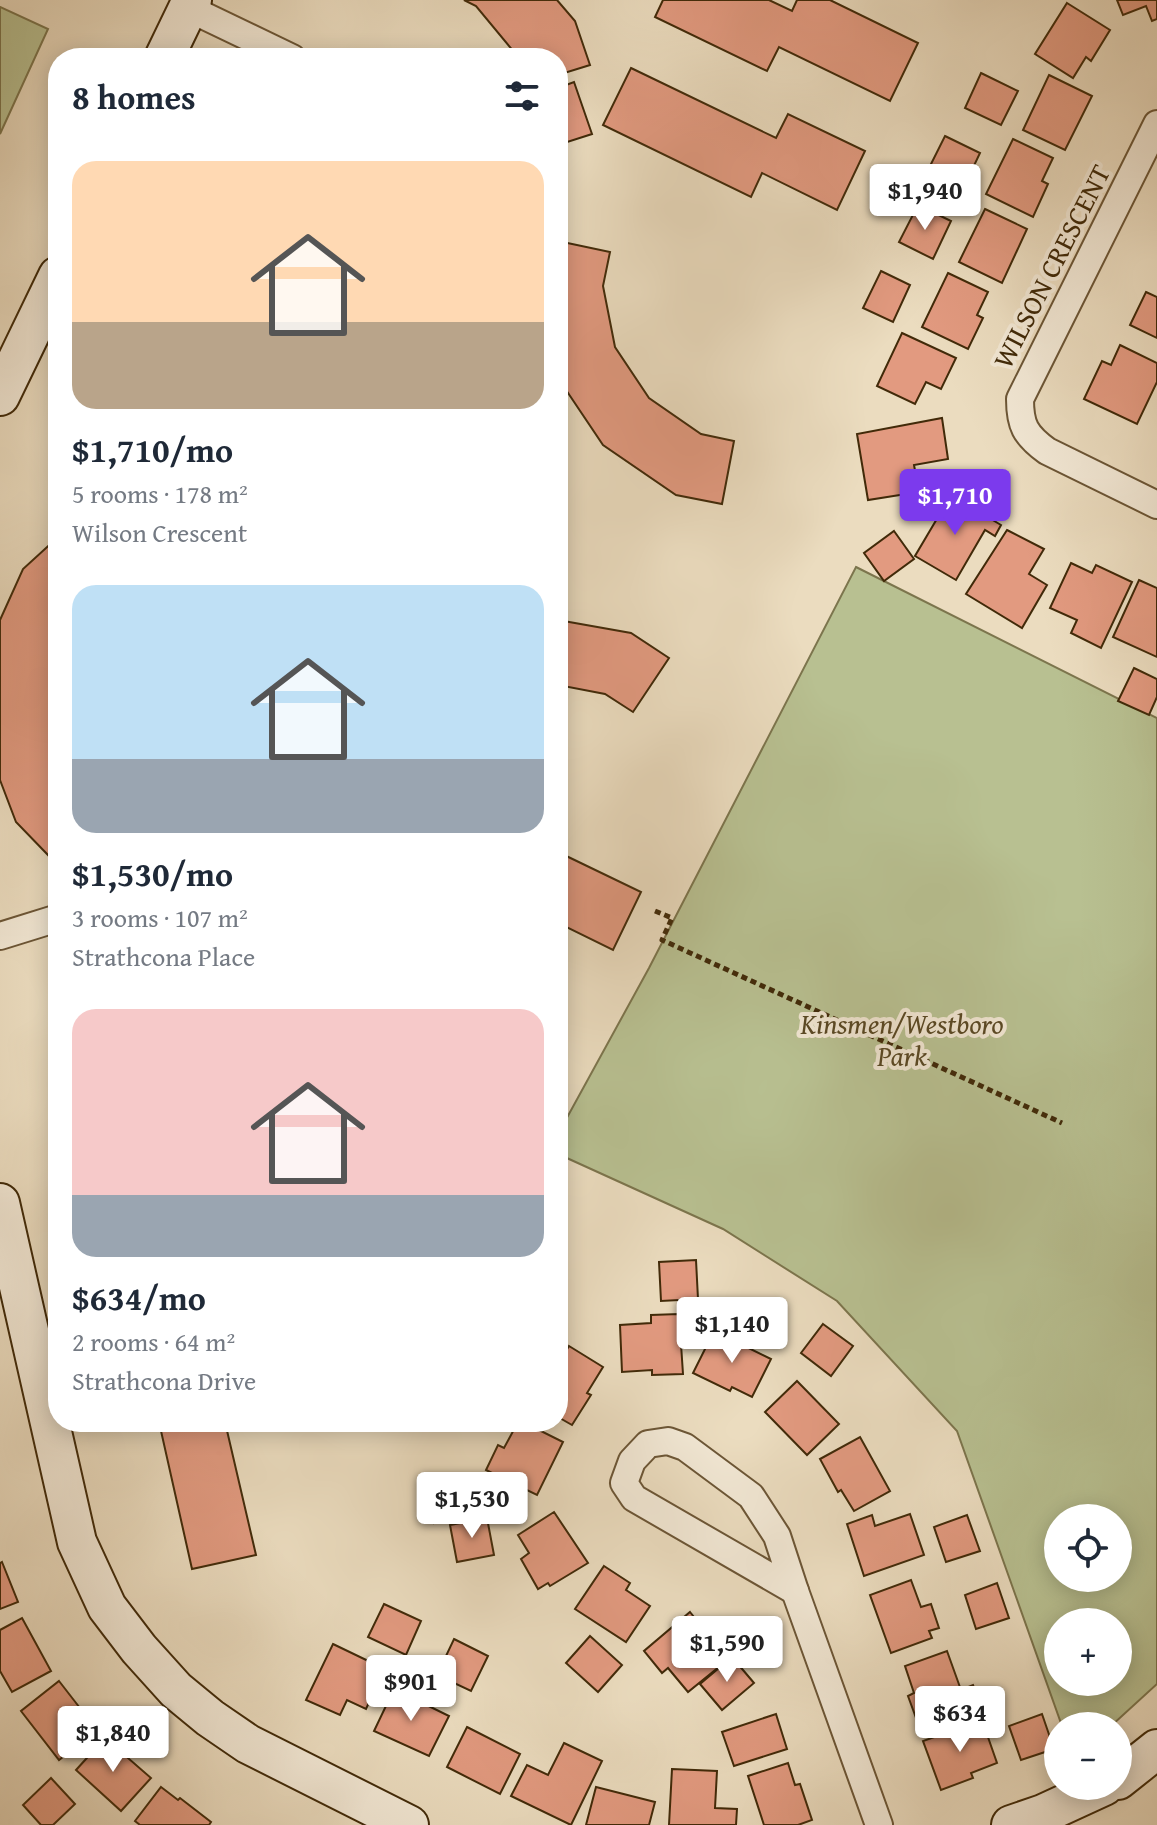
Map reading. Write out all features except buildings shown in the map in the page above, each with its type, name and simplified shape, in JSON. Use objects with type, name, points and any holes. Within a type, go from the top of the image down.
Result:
[{"type":"street","points":[[169,48],[190,4],[273,48]]},
{"type":"street","name":"WILSON CRESCENT","points":[[1157,124],[1020,399],[1020,418],[1031,439],[1047,451],[1157,505]]},
{"type":"street","points":[[0,396],[48,297]]},
{"type":"street","points":[[0,936],[48,921]]},
{"type":"street","points":[[0,1203],[4,1242],[48,1423]]},
{"type":"street","points":[[50,1432],[77,1542],[107,1607],[176,1690],[248,1744],[409,1825]]},
{"type":"street","points":[[795,1591],[634,1498],[624,1483],[632,1461],[648,1444],[668,1441],[685,1447],[751,1496],[777,1536],[879,1825]]},
{"type":"street","points":[[1132,1769],[1157,1749]]},
{"type":"street","points":[[1011,1825],[1074,1800]]},
{"type":"path","points":[[655,911],[672,918],[662,940],[1062,1123]]},
{"type":"green space","points":[[0,7],[48,29],[0,134]]},
{"type":"green space","name":"Kinsmen/Westboro Park","points":[[856,567],[1157,718],[1157,1684],[1126,1712],[1057,1712],[1051,1696],[1132,1696],[1132,1608],[1044,1608],[1044,1675],[957,1431],[837,1301],[723,1229],[568,1159],[568,1116],[649,968]]}]
